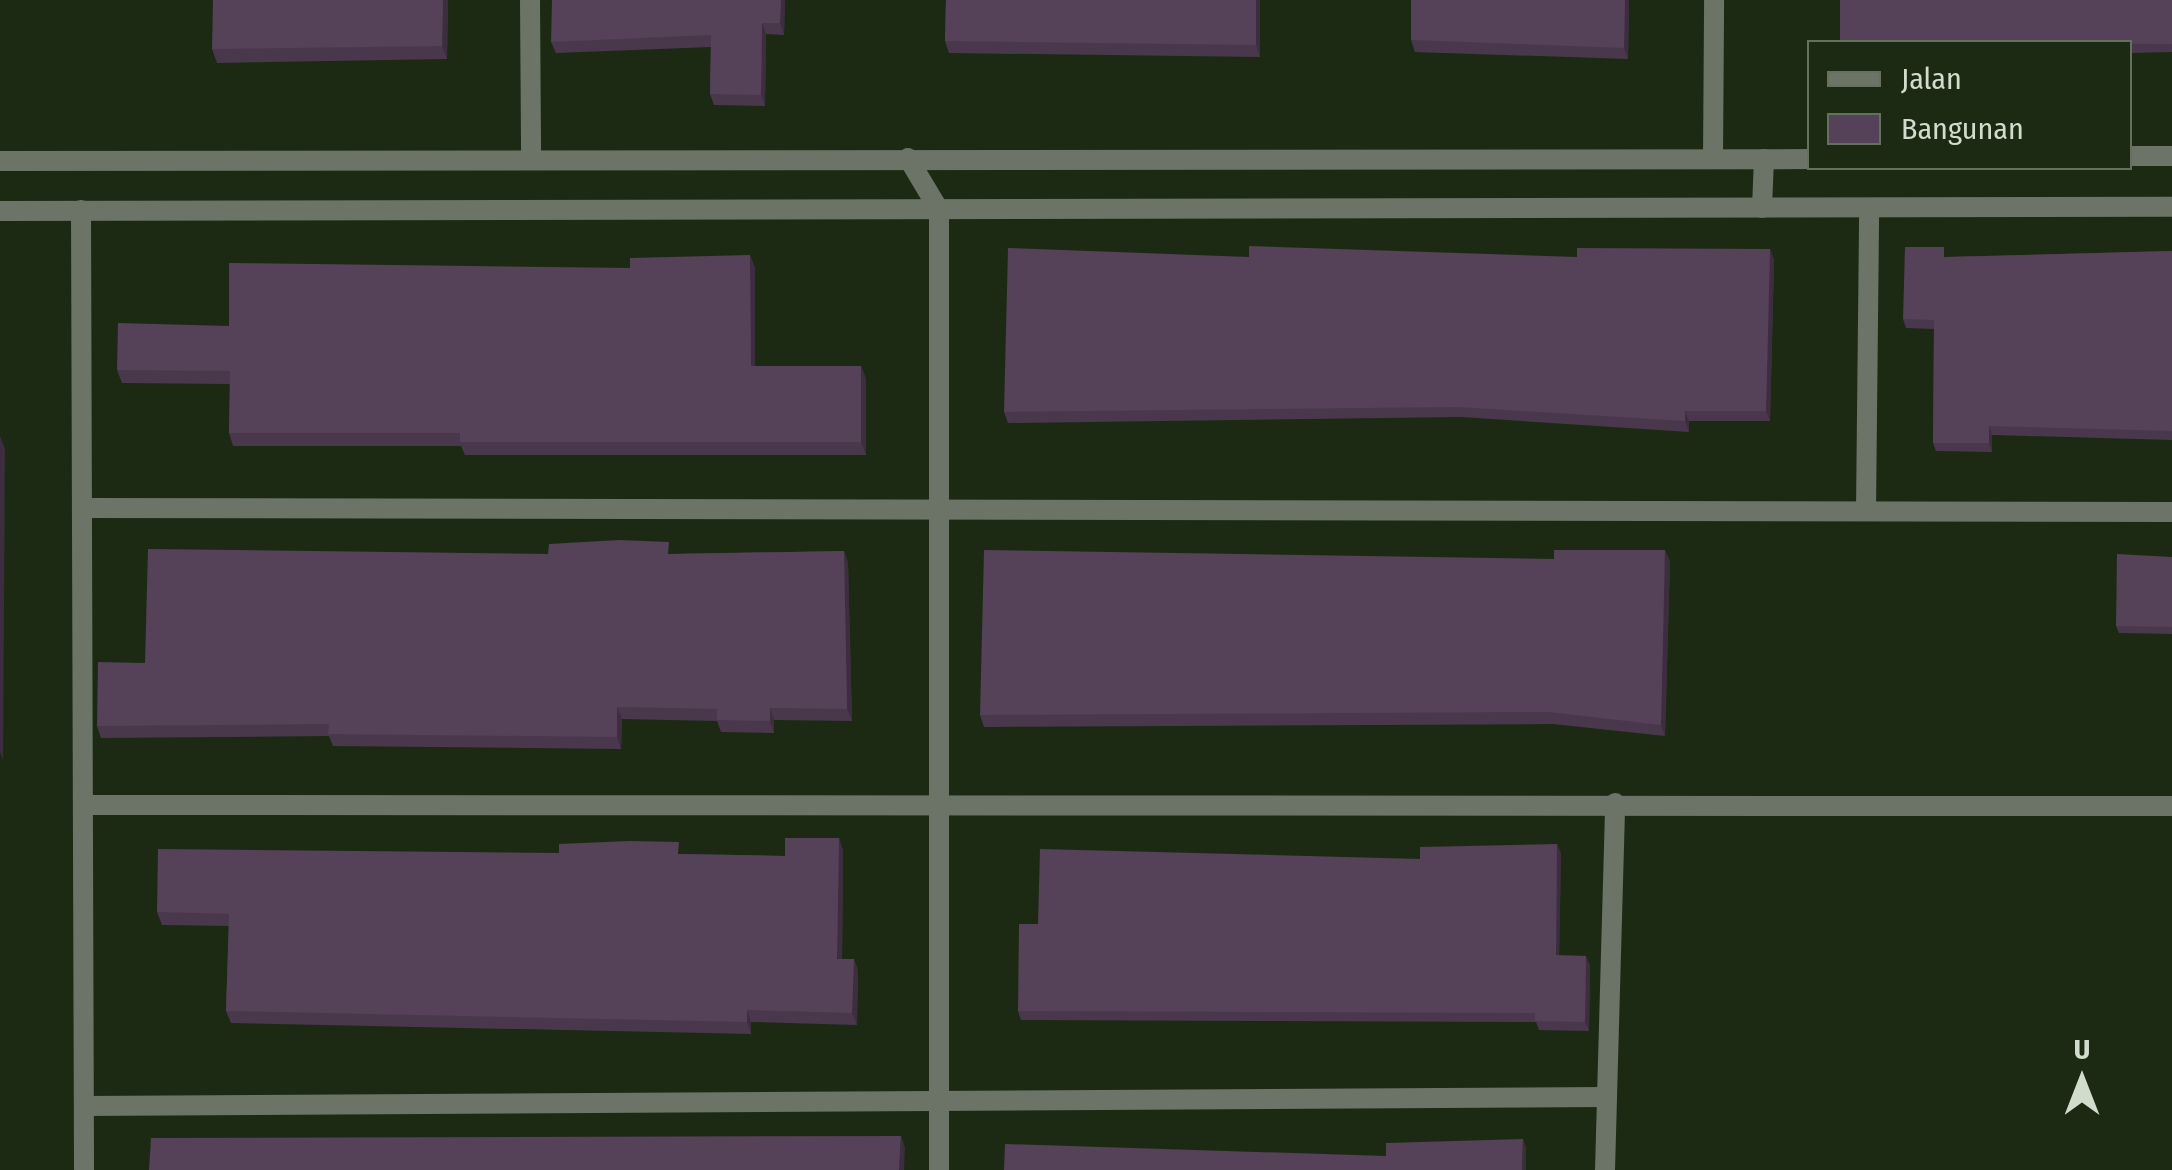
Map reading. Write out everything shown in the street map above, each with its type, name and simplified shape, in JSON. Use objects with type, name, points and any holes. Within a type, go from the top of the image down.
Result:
[{"type":"street","points":[[530,0],[531,158]]},
{"type":"street","points":[[1713,159],[1714,0]]},
{"type":"street","points":[[2132,156],[2172,156]]},
{"type":"street","points":[[908,158],[939,210],[939,1170]]},
{"type":"street","points":[[0,161],[1807,158]]},
{"type":"street","points":[[1762,208],[1764,159]]},
{"type":"street","points":[[0,211],[2172,207]]},
{"type":"street","points":[[1866,511],[1868,209]]},
{"type":"street","points":[[81,210],[84,1170]]},
{"type":"street","points":[[82,508],[939,506],[2172,512]]},
{"type":"street","points":[[83,805],[939,800],[2172,806]]},
{"type":"street","points":[[1606,1170],[1615,803]]},
{"type":"street","points":[[84,1106],[939,1097],[1607,1097]]},
{"type":"building","points":[[213,0],[443,0],[442,46],[212,49]]},
{"type":"building","points":[[552,0],[781,0],[780,23],[762,23],[761,95],[710,94],[711,35],[551,42]]},
{"type":"building","points":[[946,0],[1256,0],[1256,45],[945,41]]},
{"type":"building","points":[[1411,0],[1625,0],[1624,48],[1411,40]]},
{"type":"building","points":[[1840,0],[2172,0],[2172,44],[2132,44],[2132,40],[1840,40]]},
{"type":"building","points":[[1249,246],[1577,257],[1577,248],[1770,249],[1766,411],[1685,411],[1685,421],[1457,407],[1004,412],[1008,248],[1249,257]]},
{"type":"building","points":[[1905,247],[1944,247],[1944,257],[2172,251],[2172,431],[1989,426],[1989,443],[1933,443],[1934,320],[1903,319]]},
{"type":"building","points":[[750,255],[751,366],[861,366],[861,442],[460,442],[460,433],[229,433],[230,371],[117,370],[118,323],[229,326],[229,263],[630,268],[630,258]]},
{"type":"building","points":[[669,542],[668,554],[844,551],[847,709],[770,708],[770,721],[717,720],[717,709],[617,707],[617,737],[328,734],[329,724],[97,726],[98,662],[145,663],[148,549],[548,554],[549,544]]},
{"type":"building","points":[[984,550],[1554,559],[1554,550],[1665,550],[1661,725],[1549,712],[980,715]]},
{"type":"building","points":[[2117,554],[2172,557],[2172,627],[2116,626]]},
{"type":"building","points":[[785,838],[839,838],[837,959],[854,959],[852,1013],[747,1010],[747,1022],[226,1011],[229,914],[157,912],[158,849],[559,853],[559,844],[629,841],[679,842],[678,854],[785,856]]},
{"type":"building","points":[[1557,844],[1556,955],[1586,956],[1585,1022],[1535,1021],[1535,1013],[1018,1011],[1019,924],[1038,924],[1040,849],[1420,859],[1420,847]]},
{"type":"building","points":[[901,1136],[899,1170],[149,1170],[151,1138]]},
{"type":"building","points":[[1523,1139],[1522,1170],[1004,1170],[1005,1144],[1386,1156],[1386,1143]]}]
